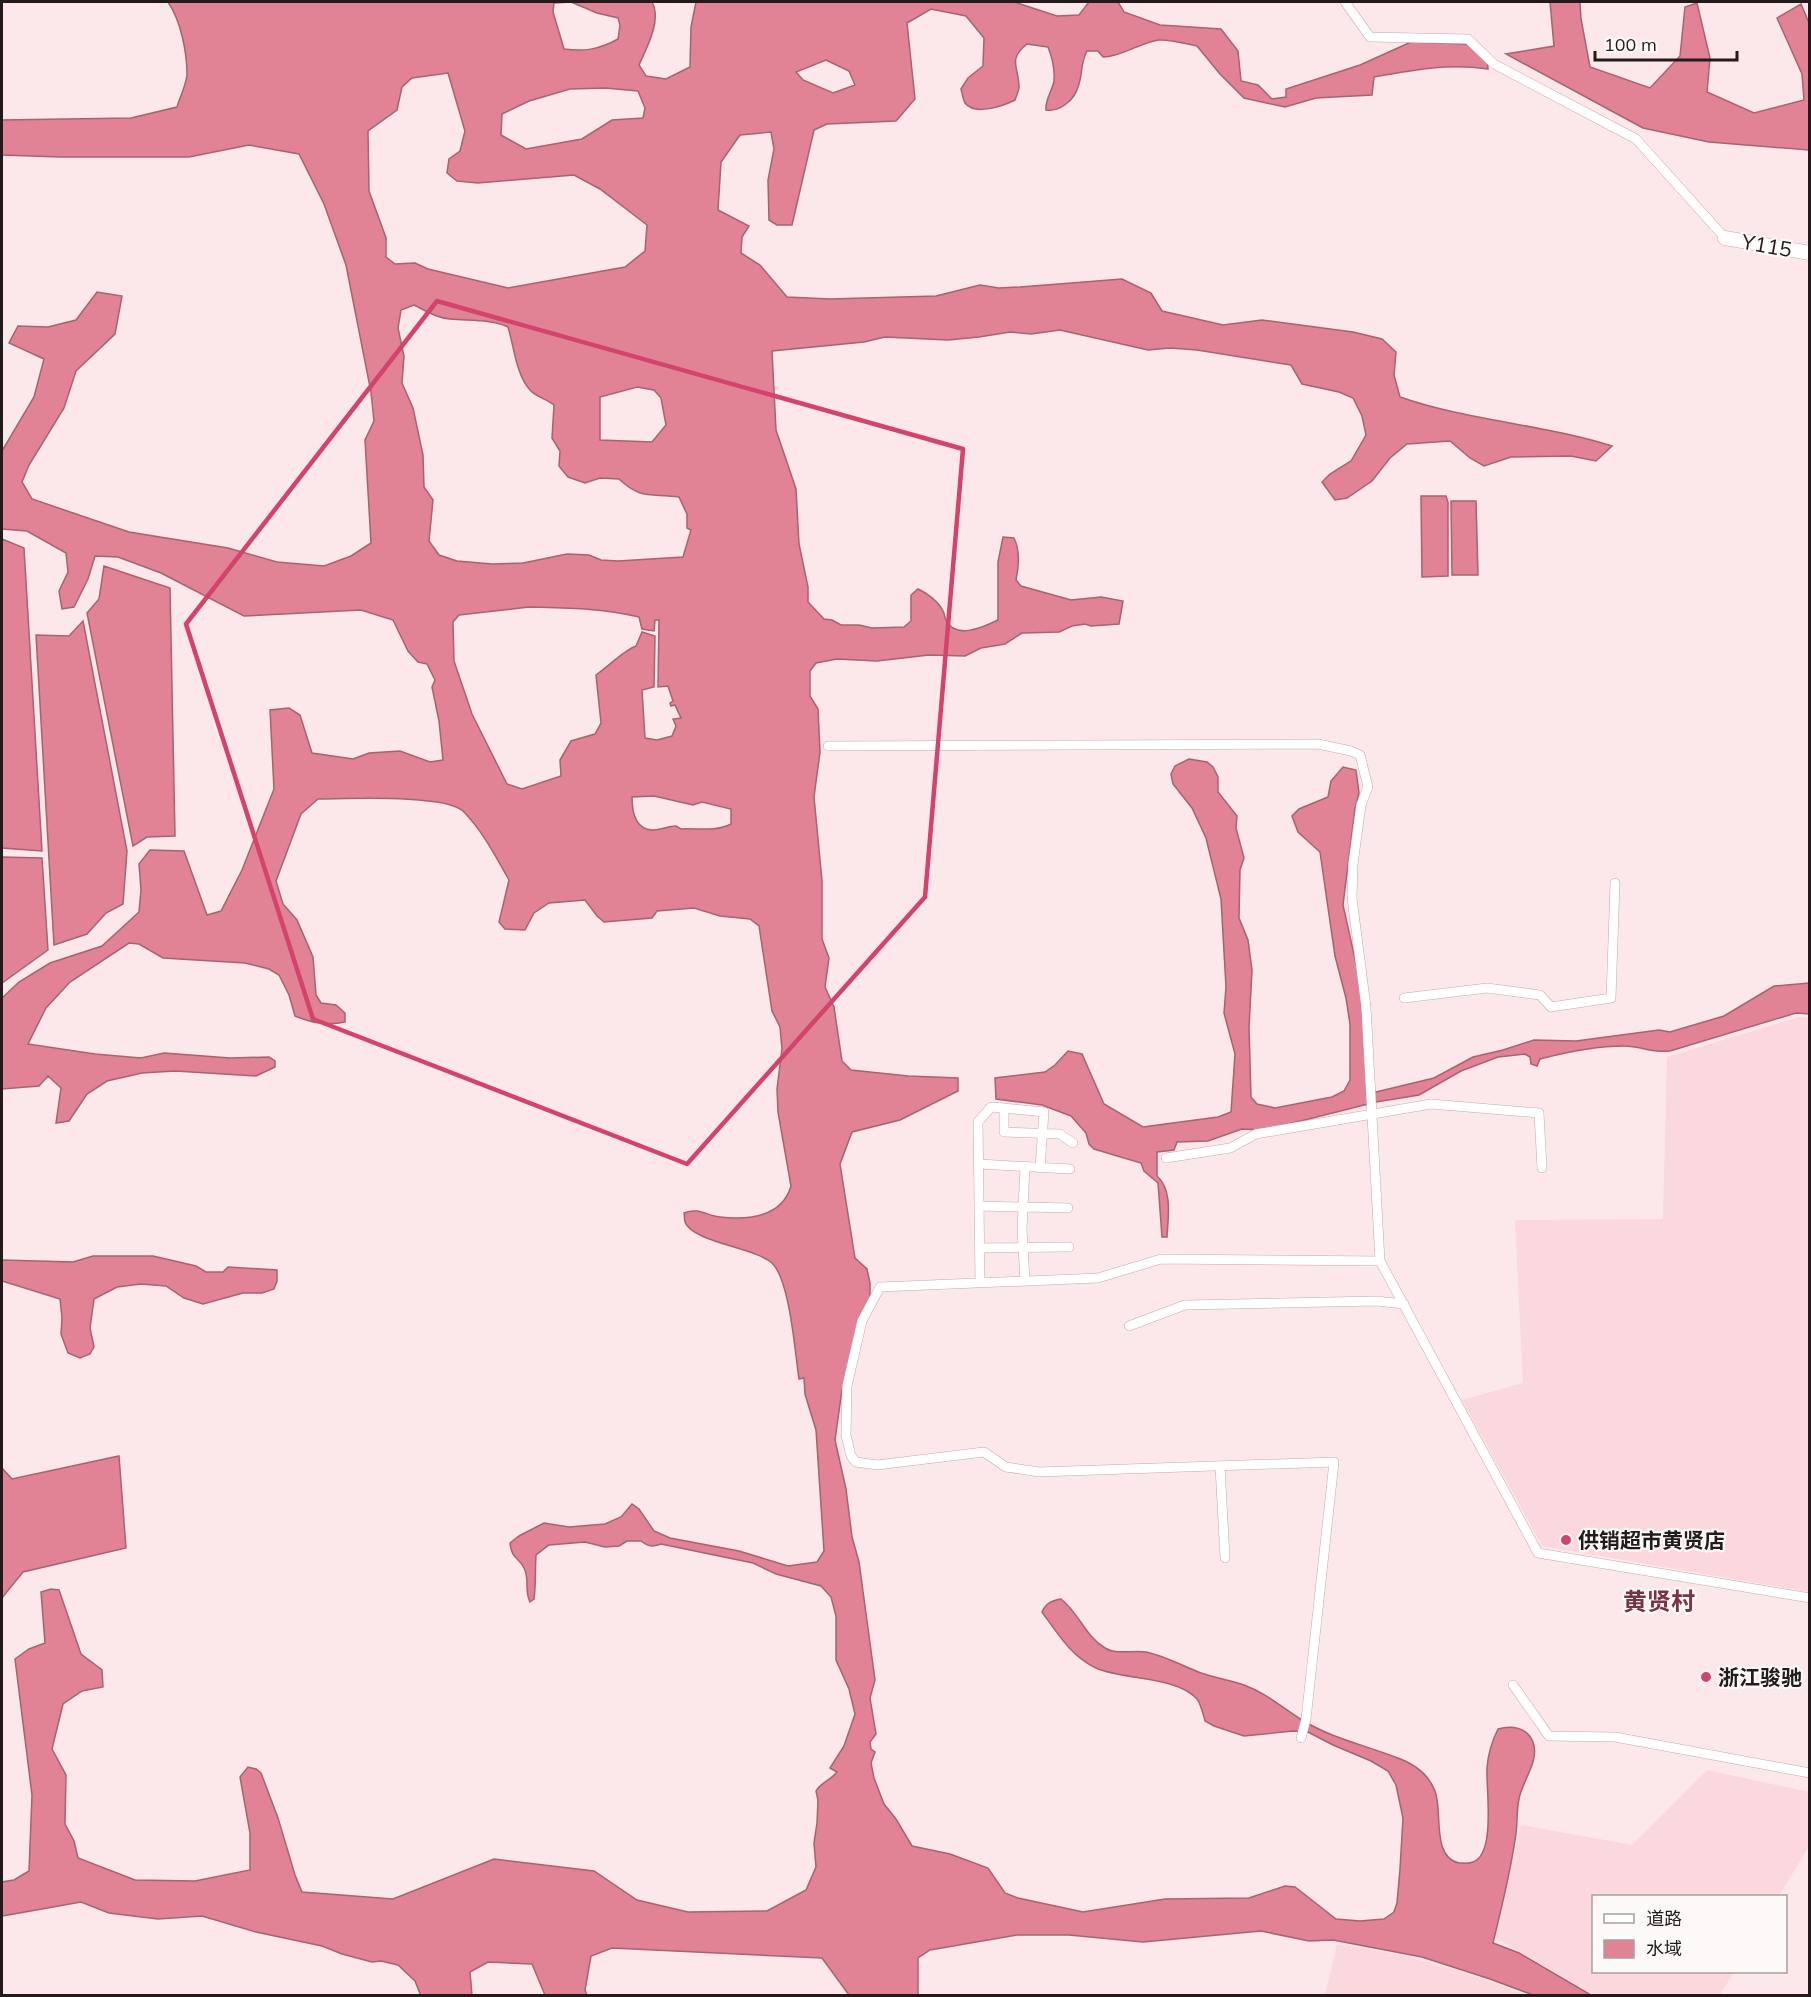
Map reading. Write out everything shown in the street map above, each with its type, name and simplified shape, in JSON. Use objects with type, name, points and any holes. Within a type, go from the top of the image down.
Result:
[{"type":"street","points":[[1345,2],[1370,37],[1468,39],[1494,64],[1636,139],[1725,238]]},
{"type":"street","name":"Y115","points":[[1725,238],[1809,253]]},
{"type":"street","points":[[828,747],[1318,744],[1359,755],[1368,787],[1360,814],[1353,864],[1352,898],[1366,1007],[1380,1261],[1538,1553],[1809,1598]]},
{"type":"street","points":[[1404,998],[1487,988],[1540,995],[1551,1007],[1611,998],[1615,883]]},
{"type":"street","points":[[1166,1158],[1230,1148],[1256,1134],[1372,1110],[1431,1104],[1539,1113],[1542,1168]]},
{"type":"street","points":[[980,1282],[978,1122],[991,1107],[1044,1112],[1040,1168]]},
{"type":"street","points":[[1004,1108],[1004,1132],[1060,1134],[1073,1143]]},
{"type":"street","points":[[979,1164],[1070,1169]]},
{"type":"street","points":[[1024,1167],[1025,1281]]},
{"type":"street","points":[[979,1206],[1068,1208]]},
{"type":"street","points":[[980,1248],[1069,1247]]},
{"type":"street","points":[[1302,1735],[1306,1719],[1334,1462],[1039,1472],[1006,1467],[984,1452],[877,1465],[853,1460],[851,1456],[846,1435],[847,1386],[862,1321],[880,1287],[1098,1278],[1161,1259],[1380,1261]]},
{"type":"street","points":[[1129,1326],[1185,1305],[1376,1301],[1404,1304]]},
{"type":"street","points":[[1220,1466],[1225,1558]]},
{"type":"street","points":[[1513,1685],[1549,1736],[1615,1737],[1809,1773]]},
{"type":"highlighted area","points":[[437,301],[963,449],[925,897],[687,1164],[313,1019],[186,624]]},
{"type":"shaded area","points":[[1799,1017],[1810,1018],[1809,1592],[1542,1546],[1462,1400],[1523,1383],[1515,1220],[1663,1219],[1667,1057]]},
{"type":"shaded area","points":[[1707,1770],[1809,1792],[1809,1846],[1780,1895],[1592,1895],[1592,1973],[1733,1973],[1720,1995],[1595,1995],[1494,1937],[1521,1825],[1632,1845]]},
{"type":"shaded area","points":[[1337,1944],[1402,1955],[1478,1977],[1526,1995],[1325,1995]]},
{"type":"water","points":[[168,2],[571,2],[652,2],[655,9],[654,25],[639,65],[646,76],[666,79],[690,67],[691,27],[696,2],[1014,2],[1057,16],[1079,15],[1089,2],[1118,2],[1124,12],[1160,25],[1221,29],[1238,51],[1241,81],[1258,85],[1272,99],[1286,97],[1286,89],[1360,65],[1411,42],[1467,44],[1487,57],[1488,69],[1444,67],[1374,77],[1372,95],[1316,98],[1285,107],[1244,98],[1197,46],[1159,40],[1110,56],[1103,57],[1098,51],[1087,51],[1083,60],[1080,82],[1073,97],[1056,109],[1046,110],[1054,81],[1054,68],[1048,47],[1027,44],[1016,59],[1019,90],[1015,100],[997,107],[975,109],[965,103],[961,89],[968,78],[983,66],[984,38],[966,16],[931,9],[907,23],[915,99],[896,121],[827,124],[814,130],[792,225],[777,225],[769,220],[768,180],[774,149],[771,132],[740,135],[721,162],[718,210],[749,226],[742,237],[741,253],[760,265],[787,297],[830,299],[936,296],[980,285],[999,288],[1122,279],[1151,293],[1162,311],[1223,325],[1262,320],[1353,332],[1382,339],[1396,352],[1394,375],[1400,397],[1452,412],[1559,432],[1612,446],[1596,461],[1571,456],[1511,457],[1484,466],[1470,458],[1450,441],[1407,444],[1390,458],[1372,481],[1347,498],[1335,500],[1322,482],[1351,461],[1366,435],[1362,416],[1353,398],[1339,392],[1302,384],[1291,365],[1197,350],[1170,348],[1148,350],[1060,330],[1031,334],[1010,332],[948,340],[885,337],[864,342],[772,351],[776,430],[796,489],[799,544],[808,587],[808,602],[824,619],[841,625],[872,628],[904,627],[911,621],[911,595],[918,589],[939,604],[950,626],[956,629],[970,630],[992,623],[998,620],[998,562],[1003,537],[1014,538],[1016,543],[1018,569],[1016,580],[1021,586],[1071,600],[1101,597],[1123,601],[1119,624],[1091,626],[1085,624],[1072,626],[1059,632],[1022,633],[1005,644],[981,648],[965,656],[929,655],[877,661],[837,659],[816,663],[810,671],[810,696],[818,709],[820,752],[814,797],[822,881],[822,939],[829,958],[825,987],[834,1007],[842,1061],[851,1070],[958,1078],[958,1091],[900,1120],[852,1132],[840,1164],[855,1258],[867,1269],[870,1297],[859,1319],[842,1390],[835,1440],[846,1489],[852,1537],[859,1562],[875,1680],[870,1698],[876,1734],[870,1742],[871,1749],[875,1752],[871,1763],[884,1804],[912,1846],[950,1854],[988,1868],[1005,1893],[1083,1912],[1165,1899],[1249,1898],[1285,1886],[1295,1887],[1336,1919],[1360,1921],[1384,1919],[1394,1912],[1397,1903],[1403,1818],[1396,1785],[1388,1771],[1308,1732],[1293,1731],[1244,1736],[1214,1726],[1205,1721],[1197,1699],[1176,1686],[1096,1668],[1072,1651],[1042,1612],[1049,1603],[1061,1599],[1092,1637],[1109,1650],[1146,1652],[1201,1673],[1244,1685],[1260,1692],[1324,1732],[1402,1759],[1414,1766],[1424,1774],[1435,1791],[1441,1843],[1450,1859],[1459,1863],[1473,1862],[1480,1857],[1485,1847],[1488,1820],[1488,1763],[1498,1729],[1513,1727],[1523,1730],[1530,1737],[1535,1749],[1519,1799],[1513,1853],[1493,1943],[1519,1953],[1591,1995],[1533,1995],[1422,1957],[1333,1940],[1309,1941],[1261,1931],[1143,1942],[1069,1935],[1017,1935],[930,1950],[918,1958],[918,1995],[849,1995],[822,1958],[612,1948],[591,1956],[585,1990],[587,1995],[545,1995],[532,1964],[488,1962],[470,1972],[472,1995],[421,1996],[415,1981],[398,1965],[381,1961],[372,1962],[322,1946],[256,1932],[202,1916],[158,1919],[109,1913],[81,1902],[2,1916],[2,1882],[14,1880],[29,1871],[32,1795],[15,1659],[29,1649],[45,1643],[41,1592],[51,1589],[59,1590],[81,1654],[102,1670],[103,1687],[82,1691],[63,1704],[52,1749],[66,1775],[65,1824],[74,1841],[78,1858],[135,1880],[195,1881],[250,1870],[250,1833],[240,1777],[248,1767],[261,1773],[302,1892],[393,1899],[494,1859],[594,1871],[637,1900],[688,1912],[767,1911],[806,1890],[816,1867],[814,1843],[818,1800],[816,1791],[837,1772],[830,1768],[844,1746],[855,1714],[849,1689],[836,1660],[836,1616],[831,1597],[821,1586],[776,1574],[753,1563],[661,1544],[651,1546],[641,1541],[627,1541],[619,1546],[605,1547],[585,1542],[549,1545],[536,1555],[534,1599],[530,1602],[527,1594],[526,1572],[512,1552],[510,1543],[544,1523],[569,1527],[605,1524],[621,1517],[632,1504],[639,1509],[654,1531],[670,1538],[739,1551],[788,1566],[817,1562],[824,1551],[816,1430],[805,1394],[804,1378],[799,1379],[787,1300],[778,1272],[772,1263],[764,1258],[699,1235],[685,1222],[684,1213],[689,1211],[731,1218],[763,1214],[780,1204],[787,1196],[791,1186],[778,1112],[777,1089],[782,1049],[780,1027],[772,1011],[759,926],[750,919],[720,916],[694,908],[657,911],[652,918],[604,922],[585,900],[549,903],[534,913],[525,930],[505,929],[499,922],[509,880],[482,835],[463,811],[437,802],[417,800],[318,799],[301,814],[276,881],[283,904],[297,920],[313,957],[316,995],[321,1003],[336,1005],[345,1013],[345,1022],[320,1023],[295,1016],[289,995],[279,975],[269,969],[245,963],[163,958],[139,944],[129,943],[70,982],[46,1008],[28,1044],[141,1058],[164,1053],[230,1058],[269,1057],[275,1061],[275,1067],[256,1076],[175,1071],[142,1073],[107,1081],[87,1094],[69,1121],[56,1123],[61,1088],[48,1076],[39,1086],[2,1089],[2,998],[19,982],[50,963],[102,946],[139,912],[141,890],[139,864],[150,850],[184,851],[207,915],[221,911],[242,870],[274,789],[270,710],[289,708],[300,715],[312,753],[353,759],[369,753],[400,751],[430,762],[443,760],[439,721],[432,687],[435,680],[427,664],[418,662],[408,651],[393,620],[361,610],[244,616],[161,573],[118,557],[95,556],[88,579],[74,607],[62,609],[59,591],[68,572],[66,553],[27,531],[2,529],[2,451],[34,397],[44,359],[9,343],[18,326],[48,327],[76,320],[97,292],[122,296],[115,334],[76,371],[64,408],[29,465],[22,482],[32,499],[129,532],[228,548],[277,562],[324,566],[351,556],[371,543],[365,440],[374,421],[371,392],[346,265],[324,204],[299,154],[249,145],[189,157],[2,155],[2,120],[131,118],[177,107],[187,75],[187,66],[182,37]],"holes":[[[571,2],[597,13],[618,18],[620,25],[618,39],[592,49],[564,49],[553,12],[554,3]],[[826,60],[849,71],[855,85],[833,93],[803,80],[796,72]],[[448,73],[465,131],[460,151],[449,159],[447,173],[457,181],[478,183],[574,175],[600,189],[647,225],[645,251],[625,267],[508,288],[428,269],[415,263],[395,264],[386,257],[386,238],[369,191],[368,131],[397,110],[402,87],[412,78]],[[605,88],[638,91],[645,108],[643,118],[612,120],[582,139],[526,149],[501,135],[502,114],[529,101],[570,89]],[[414,305],[445,318],[487,321],[508,327],[518,368],[525,384],[532,392],[554,405],[552,438],[560,451],[559,466],[568,477],[585,483],[600,478],[619,479],[640,493],[679,497],[687,514],[687,528],[691,530],[683,557],[618,561],[601,560],[589,555],[567,554],[523,563],[492,564],[457,561],[439,555],[429,541],[433,500],[424,487],[423,455],[413,408],[402,383],[404,356],[398,328],[401,310]],[[637,387],[654,390],[661,398],[666,425],[652,442],[600,440],[600,397]],[[529,607],[584,609],[625,614],[639,617],[642,629],[654,631],[655,620],[659,620],[658,687],[668,686],[673,701],[670,703],[671,706],[675,705],[681,718],[673,719],[676,726],[672,736],[657,740],[645,738],[642,690],[654,687],[655,636],[642,632],[636,646],[596,675],[601,723],[595,734],[571,741],[560,760],[561,776],[522,789],[507,784],[472,714],[454,661],[453,622],[459,615]],[[654,796],[693,805],[702,802],[731,809],[731,824],[713,829],[681,829],[676,826],[652,830],[641,826],[634,813],[632,797]]]},
{"type":"water","points":[[1550,2],[1580,2],[1590,67],[1650,88],[1680,56],[1685,7],[1697,3],[1710,58],[1707,92],[1754,113],[1804,100],[1802,74],[1777,18],[1801,4],[1809,23],[1809,150],[1709,142],[1643,128],[1506,54],[1554,46]]},
{"type":"water","points":[[1421,496],[1446,496],[1448,502],[1448,576],[1422,577]]},
{"type":"water","points":[[1451,501],[1476,501],[1478,575],[1452,575]]},
{"type":"water","points":[[2,539],[24,548],[42,851],[2,848]]},
{"type":"water","points":[[104,566],[170,588],[175,836],[147,837],[133,846],[87,613],[99,599]]},
{"type":"water","points":[[83,621],[127,851],[123,904],[106,913],[87,934],[54,945],[36,635],[69,636]]},
{"type":"water","points":[[1189,759],[1207,762],[1213,767],[1218,777],[1218,792],[1237,816],[1236,828],[1244,858],[1240,870],[1239,918],[1248,940],[1252,970],[1249,1028],[1251,1097],[1257,1104],[1275,1108],[1332,1097],[1344,1091],[1350,1080],[1350,1024],[1335,956],[1320,852],[1298,832],[1292,816],[1299,809],[1328,797],[1331,781],[1343,767],[1356,770],[1359,793],[1343,905],[1359,977],[1369,1091],[1376,1092],[1434,1078],[1473,1057],[1534,1040],[1576,1041],[1659,1030],[1670,1032],[1724,1016],[1774,986],[1809,983],[1809,1014],[1796,1013],[1670,1051],[1630,1046],[1602,1047],[1540,1059],[1537,1066],[1531,1064],[1530,1057],[1525,1054],[1498,1057],[1461,1071],[1419,1095],[1376,1102],[1260,1130],[1242,1129],[1208,1141],[1177,1142],[1174,1150],[1157,1152],[1157,1176],[1165,1189],[1168,1205],[1167,1237],[1162,1237],[1158,1183],[1144,1171],[1141,1163],[1094,1149],[1089,1144],[1086,1133],[1071,1116],[1042,1105],[996,1099],[995,1078],[1045,1072],[1068,1051],[1082,1054],[1104,1104],[1143,1127],[1218,1117],[1231,1112],[1235,1054],[1224,1013],[1226,987],[1221,899],[1206,838],[1192,808],[1173,784],[1171,774],[1175,766]]},
{"type":"water","points":[[2,857],[42,858],[48,950],[2,983]]},
{"type":"water","points":[[93,1256],[153,1256],[196,1266],[206,1272],[223,1272],[228,1267],[277,1270],[277,1281],[274,1289],[262,1293],[243,1293],[203,1304],[184,1298],[166,1286],[141,1284],[117,1287],[94,1299],[90,1328],[94,1347],[90,1354],[80,1358],[68,1353],[61,1334],[60,1299],[2,1281],[2,1260],[73,1262]]},
{"type":"water","points":[[119,1456],[126,1548],[23,1572],[2,1598],[2,1468],[12,1479]]},
{"type":"place","name":"供销超市黄贤店","points":[[1566,1540]]},
{"type":"place","name":"浙江骏驰","points":[[1706,1677]]},
{"type":"district","name":"黄贤村","points":[[1659,1601]]}]
